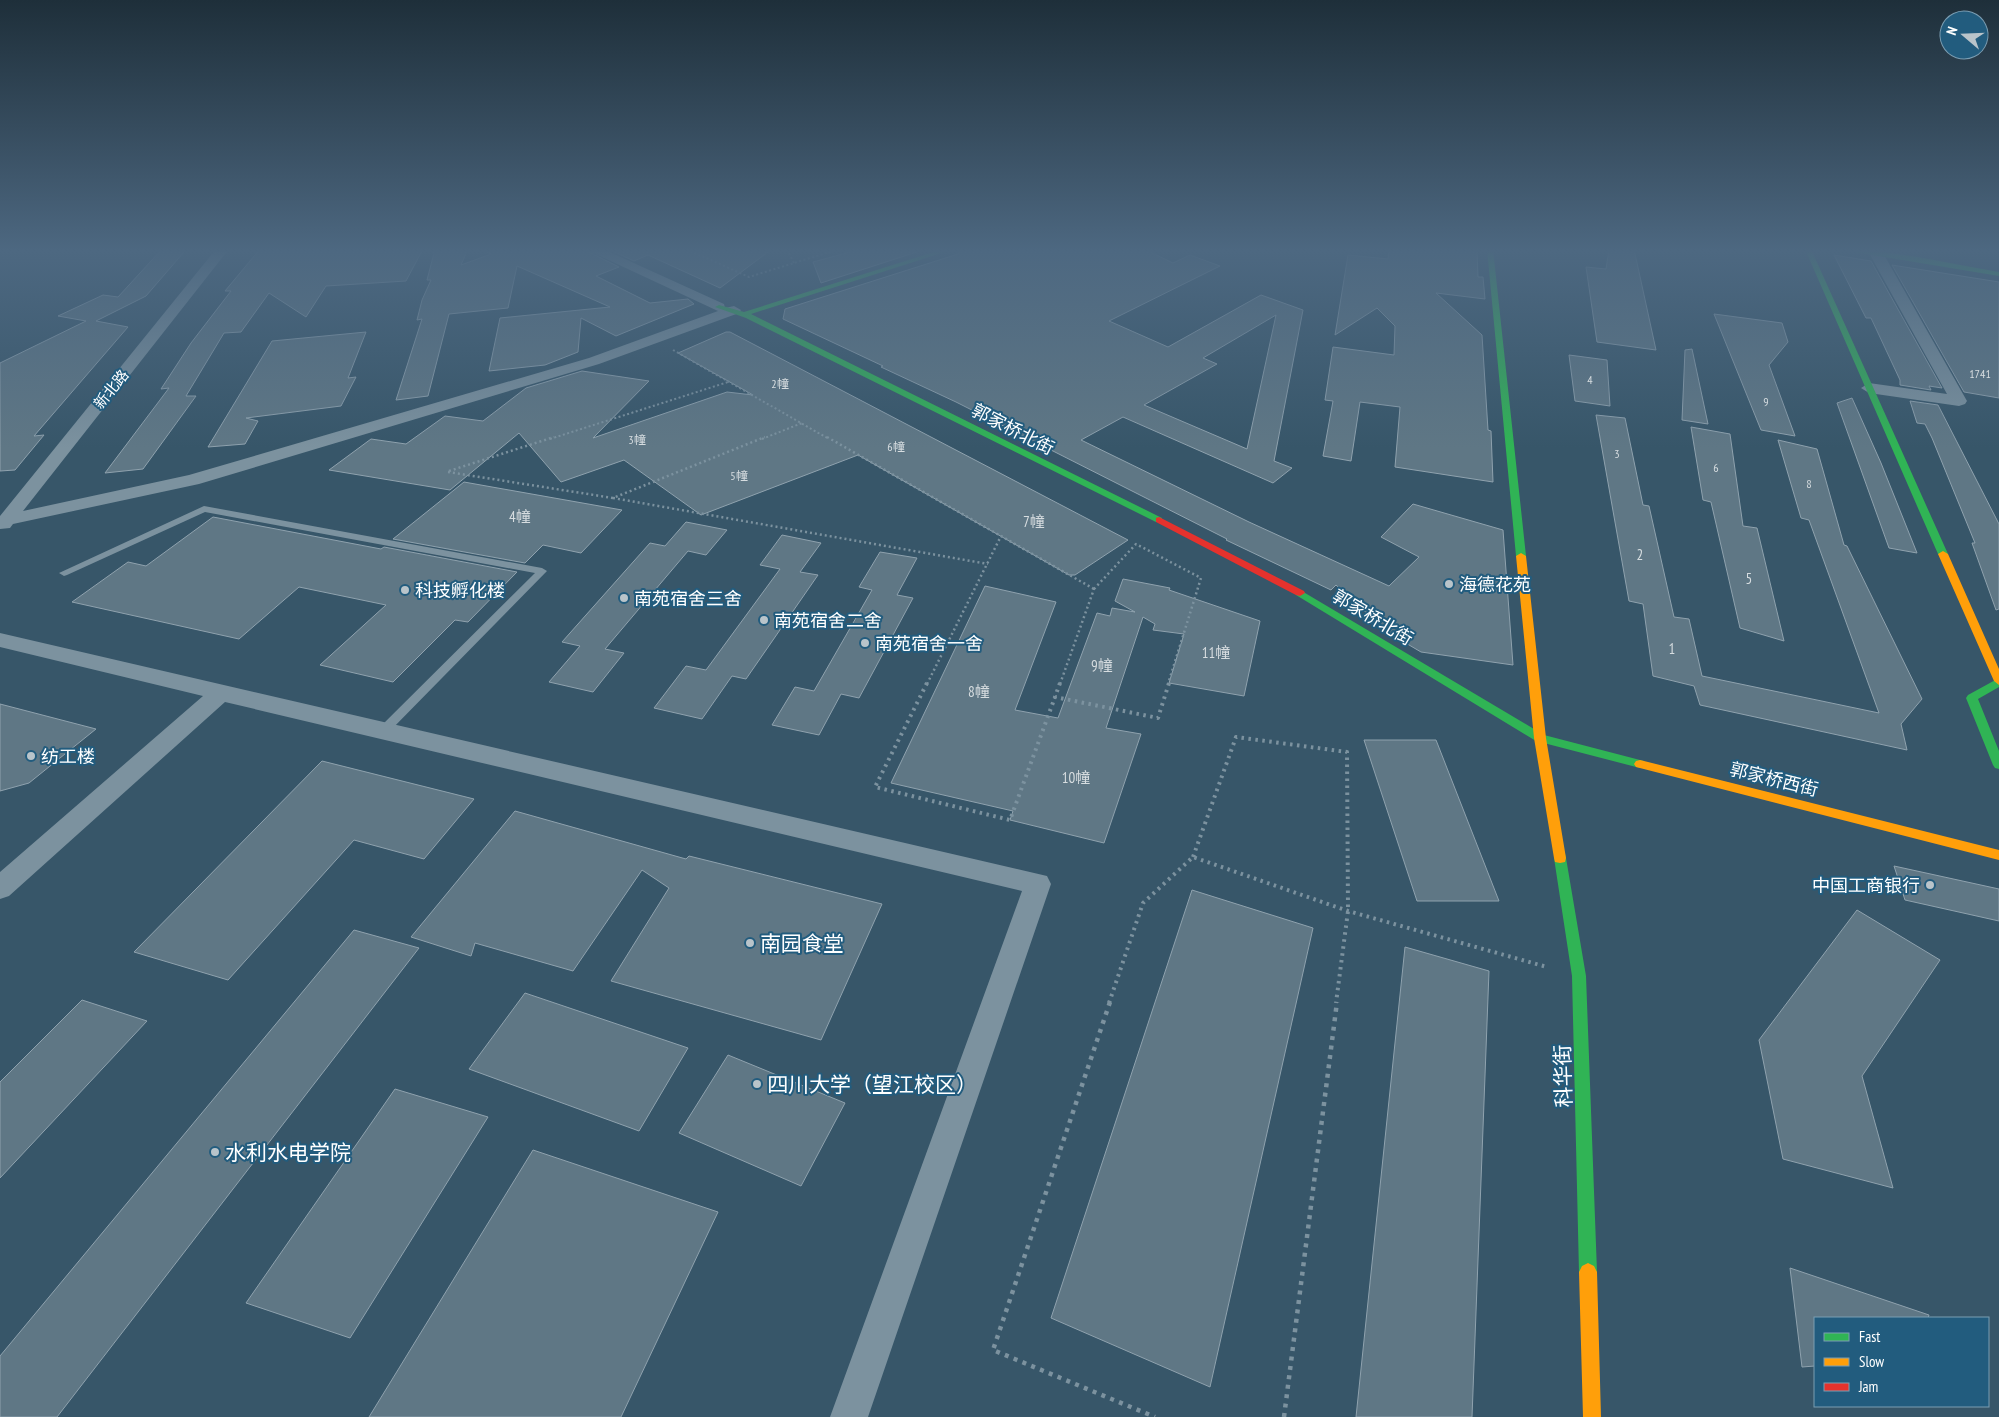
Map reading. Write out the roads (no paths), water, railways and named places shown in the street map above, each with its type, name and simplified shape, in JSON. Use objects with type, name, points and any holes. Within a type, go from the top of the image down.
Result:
[{"type":"street","name":"新北路","points":[[3,524],[169,315]]},
{"type":"street","points":[[3,524],[193,480],[594,361],[719,315]]},
{"type":"street","name":"郭家桥北街","points":[[743,315],[1282,582],[1540,738]]},
{"type":"street","points":[[1497,315],[1540,738]]},
{"type":"street","points":[[1837,315],[1999,682],[1972,698],[1999,765]]},
{"type":"street","points":[[1869,388],[1959,401],[1911,315]]},
{"type":"street","points":[[0,640],[1038,884],[849,1417]]},
{"type":"street","points":[[0,888],[220,693]]},
{"type":"street","name":"郭家桥西街","points":[[1540,738],[1999,855]]},
{"type":"street","name":"科华街","points":[[1540,738],[1579,976],[1592,1417]]},
{"type":"lane","points":[[64,573],[204,508],[542,571],[383,731]]},
{"type":"place","name":"海德花苑","points":[[1449,584]]},
{"type":"place","name":"科技孵化楼","points":[[405,590]]},
{"type":"place","name":"南苑宿舍三舍","points":[[624,598]]},
{"type":"place","name":"南苑宿舍二舍","points":[[764,620]]},
{"type":"place","name":"南苑宿舍一舍","points":[[865,643]]},
{"type":"place","name":"纺工楼","points":[[31,756]]},
{"type":"place","name":"中国工商银行","points":[[1930,885]]},
{"type":"place","name":"南园食堂","points":[[750,943]]},
{"type":"place","name":"四川大学（望江校区）","points":[[757,1084]]},
{"type":"place","name":"水利水电学院","points":[[215,1152]]}]
